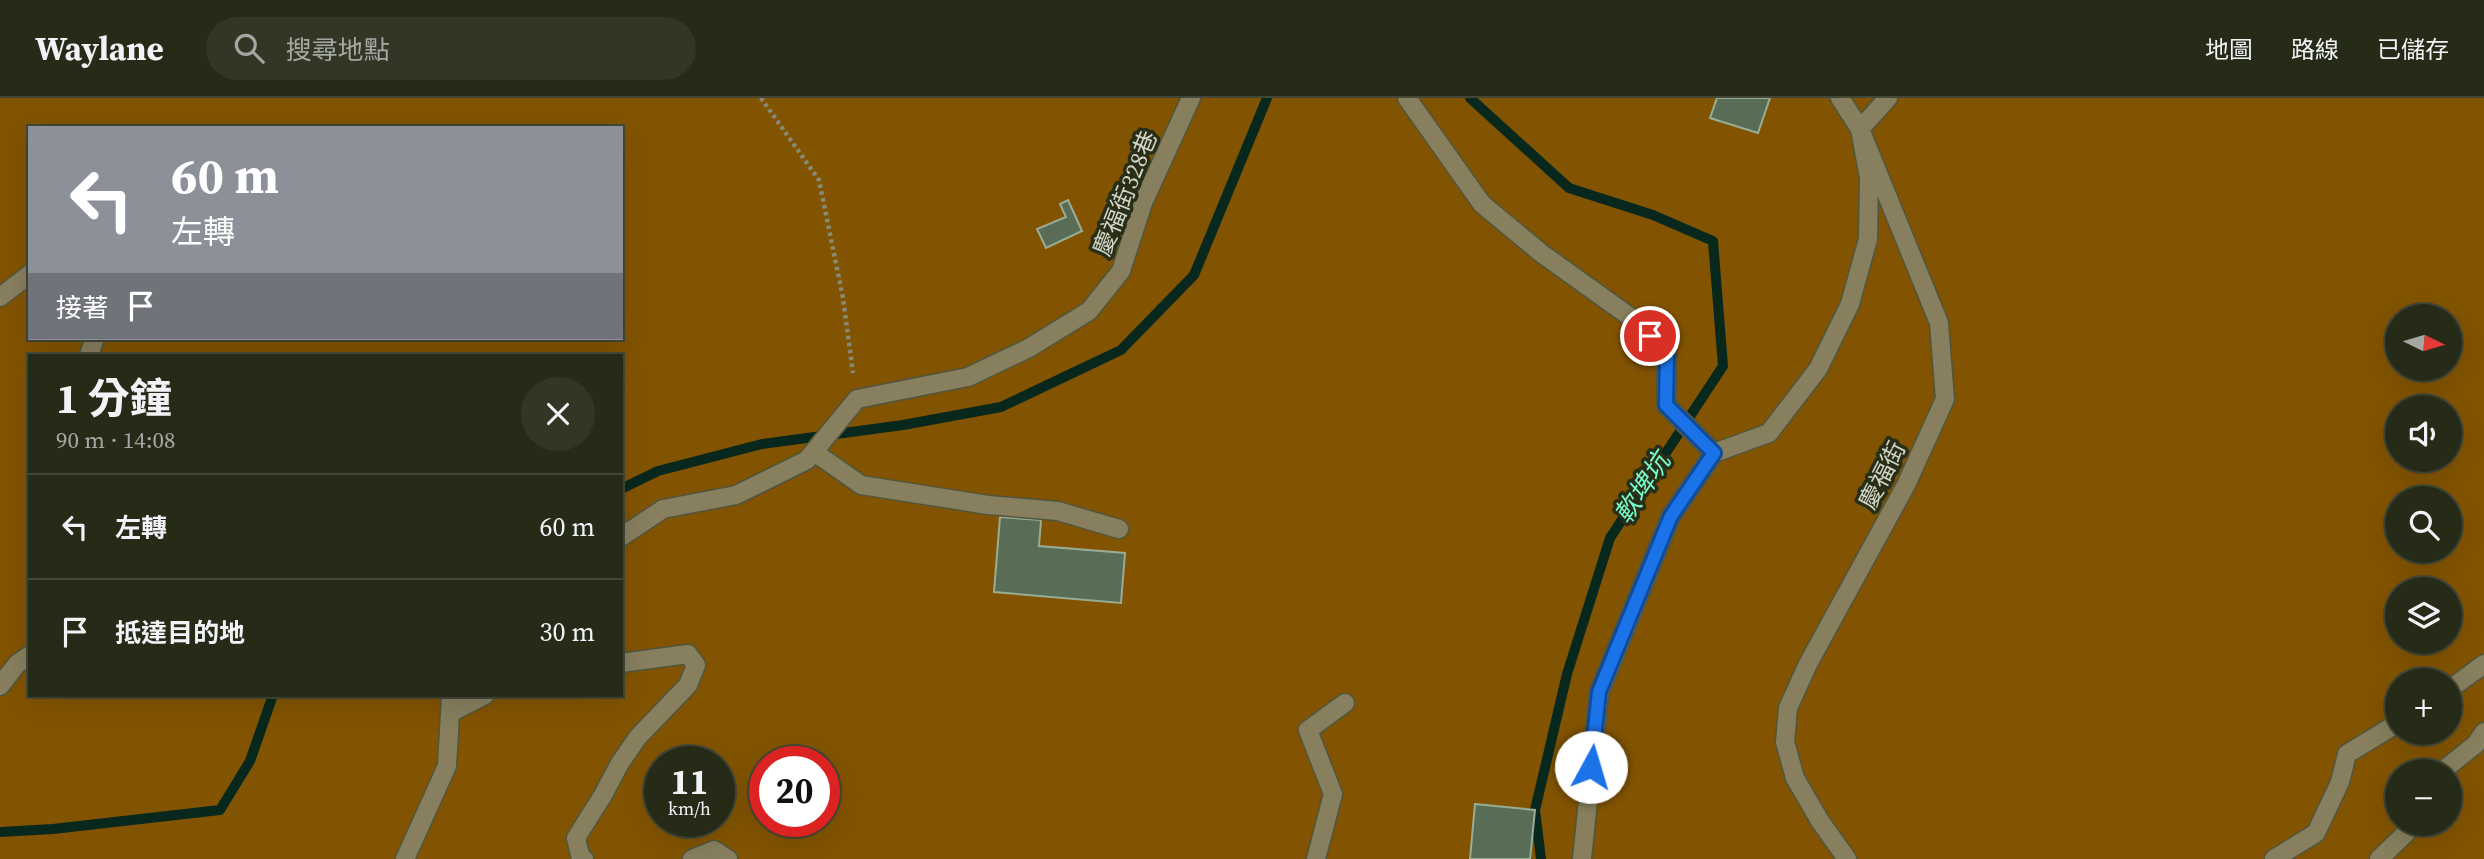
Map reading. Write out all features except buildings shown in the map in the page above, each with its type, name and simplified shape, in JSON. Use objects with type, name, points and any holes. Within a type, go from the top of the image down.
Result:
[{"type":"street","name":"慶福街328巷","points":[[857,399],[968,377],[1029,348],[1088,311],[1121,271],[1143,203],[1191,98]]},
{"type":"street","points":[[1407,98],[1482,204],[1541,253],[1633,319],[1667,354],[1666,405],[1714,453]]},
{"type":"street","name":"慶福街","points":[[1840,98],[1860,129],[1939,323],[1945,399],[1906,485],[1808,664],[1788,708],[1785,742],[1795,778],[1820,821],[1847,859]]},
{"type":"street","points":[[1582,859],[1599,692],[1671,516],[1714,453],[1769,433],[1818,369],[1850,304],[1868,239],[1870,178],[1860,129],[1888,98]]},
{"type":"street","points":[[0,297],[28,276]]},
{"type":"street","points":[[623,536],[663,509],[736,495],[807,460],[857,399]]},
{"type":"street","points":[[814,452],[860,485],[988,506],[1058,510],[1119,529]]},
{"type":"street","points":[[584,859],[580,855],[576,838],[638,737],[688,685],[696,665],[688,654],[623,663]]},
{"type":"street","points":[[0,686],[17,664],[28,656]]},
{"type":"street","points":[[2462,680],[2484,664]]},
{"type":"street","points":[[405,859],[447,766],[451,697]]},
{"type":"street","points":[[450,713],[481,697]]},
{"type":"street","points":[[1316,859],[1333,794],[1308,730],[1345,703]]},
{"type":"street","points":[[2274,859],[2316,833],[2340,782],[2347,754],[2385,731]]},
{"type":"street","points":[[2457,759],[2476,744],[2484,732]]},
{"type":"street","points":[[2379,859],[2403,836]]},
{"type":"street","points":[[692,859],[714,850],[728,859]]},
{"type":"path","points":[[761,98],[819,180],[843,298],[857,399]]},
{"type":"shaded area","points":[[0,98],[2484,98],[2484,859],[0,859]]},
{"type":"waterway","points":[[623,488],[658,471],[762,444],[903,425],[1001,407],[1121,350],[1194,275],[1267,98]]},
{"type":"waterway","name":"軟埤坑","points":[[1470,98],[1569,188],[1653,215],[1713,241],[1723,366],[1610,538],[1567,674],[1535,810],[1541,859]]},
{"type":"waterway","points":[[0,832],[53,829],[220,810],[250,761],[272,697]]},
{"type":"route","points":[[1591,767],[1599,692],[1671,516],[1714,453],[1666,405],[1667,354],[1650,336]]}]
